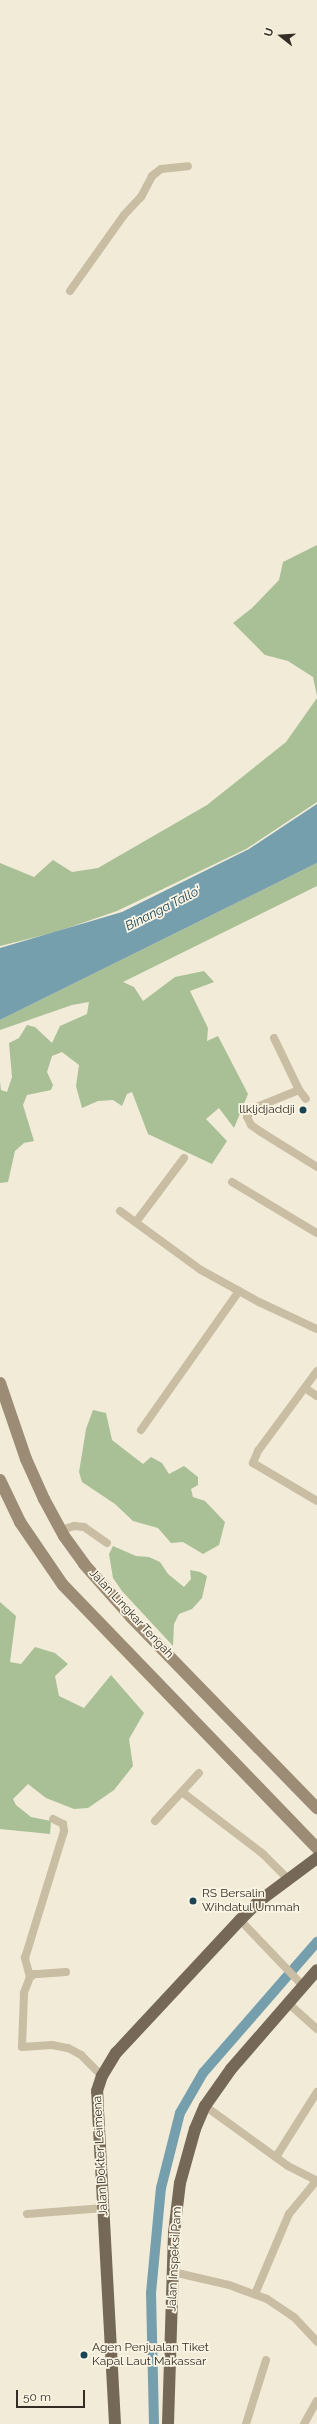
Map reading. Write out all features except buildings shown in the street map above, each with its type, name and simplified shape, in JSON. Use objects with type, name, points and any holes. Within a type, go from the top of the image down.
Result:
[{"type":"main road","name":"Jalan Lingkar Tengah","points":[[0,1383],[26,1459],[44,1499],[61,1530],[84,1564],[131,1617],[317,1808]]},
{"type":"main road","points":[[0,1480],[20,1522],[63,1585],[109,1636],[317,1848]]},
{"type":"main road","name":"Jalan Dokter Leimena","points":[[115,2424],[107,2312],[104,2208],[97,2091],[102,2076],[116,2053],[240,1920],[258,1902],[317,1858]]},
{"type":"main road","name":"Jalan Inspeksi Pam","points":[[168,2424],[174,2233],[180,2183],[195,2129],[205,2106],[231,2069],[317,1970]]},
{"type":"street","points":[[70,291],[124,215],[141,197],[155,173],[161,169],[188,166]]},
{"type":"street","points":[[274,1038],[299,1090],[306,1099]]},
{"type":"street","points":[[299,1090],[252,1109],[247,1117],[252,1125],[260,1132],[317,1167]]},
{"type":"street","points":[[136,1222],[184,1158]]},
{"type":"street","points":[[232,1182],[317,1233]]},
{"type":"street","points":[[120,1211],[201,1270],[239,1291],[317,1329]]},
{"type":"street","points":[[141,1430],[239,1291]]},
{"type":"street","points":[[317,1371],[258,1451],[253,1463],[317,1501]]},
{"type":"street","points":[[305,1388],[317,1396]]},
{"type":"street","points":[[61,1530],[74,1526],[84,1527],[108,1543]]},
{"type":"street","points":[[155,1821],[199,1773]]},
{"type":"street","points":[[182,1792],[263,1854],[289,1880]]},
{"type":"street","points":[[53,1819],[63,1824],[64,1831],[25,1958],[30,1977],[24,1993],[22,2047],[52,2045],[68,2048],[81,2056],[102,2076]]},
{"type":"street","points":[[240,1920],[303,1986]]},
{"type":"street","points":[[30,1977],[34,1974],[66,1972]]},
{"type":"street","points":[[288,2003],[317,2029]]},
{"type":"street","points":[[276,2156],[317,2092]]},
{"type":"street","points":[[205,2106],[276,2156],[317,2181],[289,2214],[255,2294]]},
{"type":"street","points":[[27,2214],[104,2208]]},
{"type":"street","points":[[173,2272],[204,2279],[255,2294],[281,2307],[294,2317],[317,2342]]},
{"type":"street","points":[[246,2424],[266,2360]]},
{"type":"street","points":[[304,2424],[317,2401]]},
{"type":"green space","points":[[317,545],[317,696],[313,677],[288,661],[265,655],[233,623],[252,608],[279,580],[283,562]]},
{"type":"green space","points":[[317,698],[317,802],[246,849],[117,911],[56,932],[0,946],[0,863],[34,877],[53,860],[72,872],[98,868],[207,805],[286,742]]},
{"type":"green space","points":[[317,863],[317,886],[123,982],[134,987],[143,1001],[175,977],[204,971],[214,982],[190,991],[208,1028],[207,1041],[218,1036],[248,1094],[234,1128],[219,1108],[206,1119],[227,1141],[212,1164],[148,1134],[132,1092],[127,1094],[122,1106],[113,1100],[98,1101],[82,1108],[76,1086],[79,1065],[62,1052],[52,1056],[47,1072],[53,1085],[51,1090],[27,1095],[23,1105],[34,1141],[24,1143],[15,1151],[8,1182],[0,1183],[0,1082],[1,1090],[7,1092],[12,1077],[9,1043],[19,1038],[27,1025],[35,1027],[52,1043],[60,1026],[87,1014],[89,1002],[72,1005],[0,1030],[0,1020]]},
{"type":"green space","points":[[93,1410],[106,1413],[112,1440],[143,1464],[151,1457],[162,1463],[169,1474],[184,1466],[198,1477],[198,1485],[191,1489],[193,1497],[205,1501],[225,1522],[219,1545],[203,1554],[183,1542],[171,1543],[158,1528],[133,1521],[115,1504],[82,1482],[79,1472],[86,1429]]},
{"type":"green space","points":[[113,1546],[136,1556],[149,1557],[160,1562],[168,1574],[184,1587],[191,1579],[190,1570],[200,1572],[207,1576],[202,1598],[192,1609],[179,1614],[174,1624],[173,1646],[122,1591],[113,1578],[109,1554]]},
{"type":"green space","points":[[0,1602],[16,1616],[10,1662],[21,1664],[35,1647],[55,1653],[68,1664],[55,1676],[59,1696],[84,1708],[111,1675],[144,1713],[129,1739],[133,1766],[114,1790],[88,1808],[74,1809],[46,1798],[28,1784],[13,1799],[16,1805],[31,1817],[51,1821],[50,1834],[0,1829]]},
{"type":"water","name":"Binanga Tallo'","points":[[317,804],[317,863],[0,1020],[0,948],[122,912],[249,849]]},
{"type":"waterway","points":[[154,2424],[151,2293],[161,2188],[180,2113],[203,2073],[317,1942]]},
{"type":"place","name":"llkljdjaddji","points":[[303,1110]]},
{"type":"place","name":"RS Bersalin Wihdatul Ummah","points":[[193,1901]]},
{"type":"place","name":"Agen Penjualan Tiket Kapal Laut Makassar","points":[[84,2355]]}]
